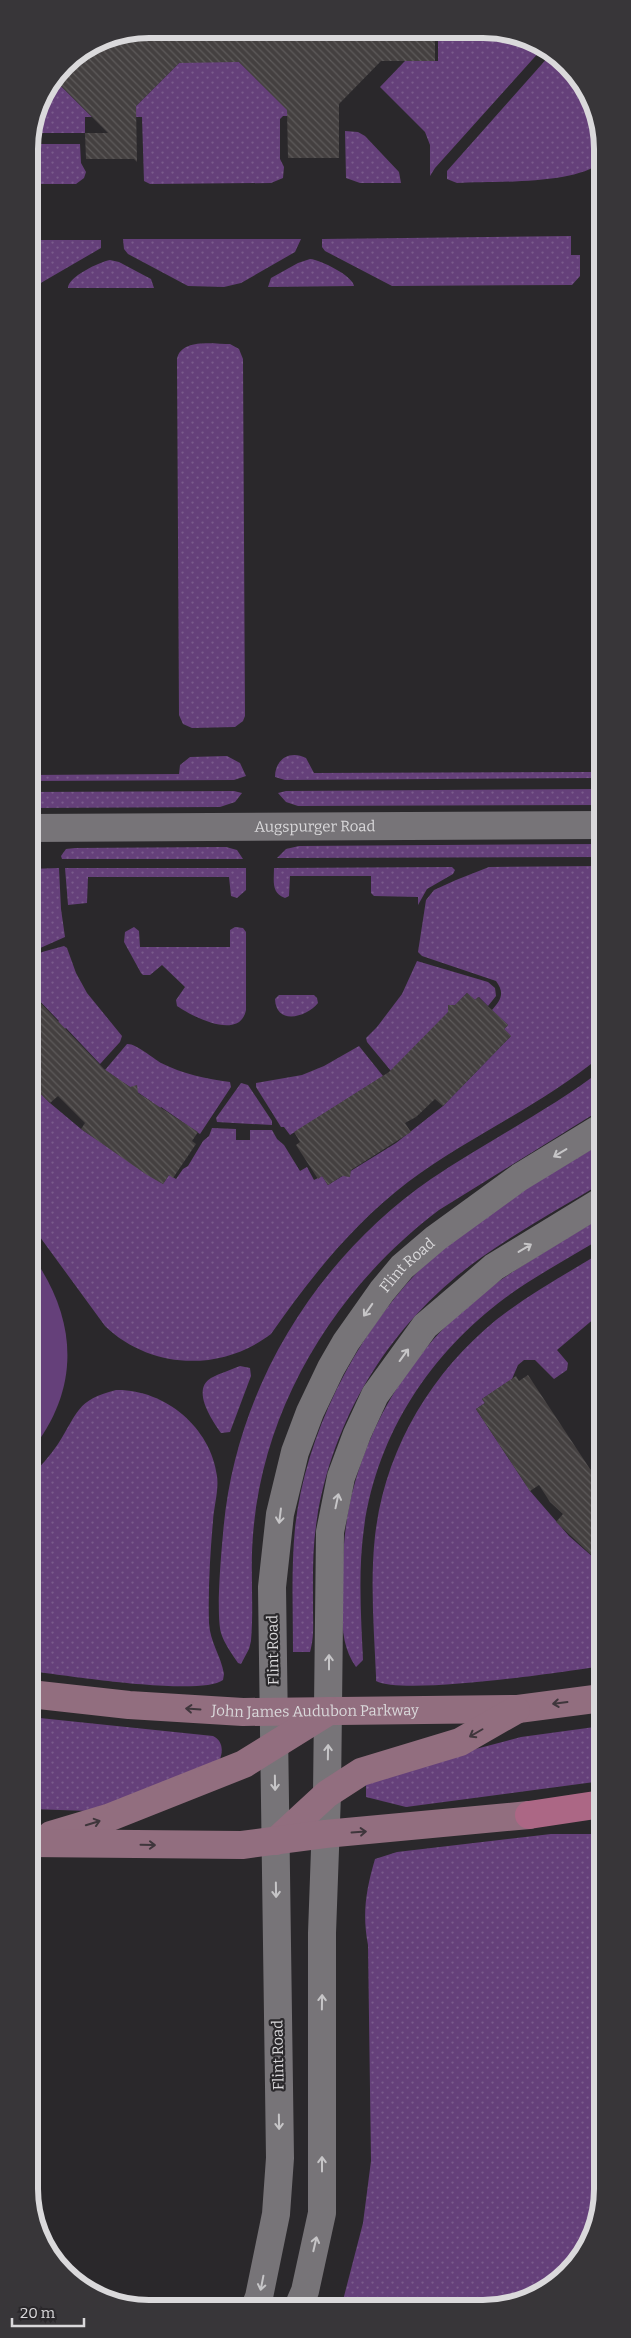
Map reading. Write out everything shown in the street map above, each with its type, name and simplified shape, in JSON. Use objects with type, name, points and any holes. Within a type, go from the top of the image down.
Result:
[{"type":"main road","name":"John James Audubon Parkway","points":[[38,1695],[104,1703],[223,1712],[518,1709],[593,1699]]},
{"type":"main road","points":[[276,1841],[327,1794],[361,1772],[460,1742],[518,1709]]},
{"type":"main road","points":[[38,1840],[108,1818],[244,1764],[329,1711]]},
{"type":"main road","points":[[38,1843],[242,1845],[325,1834],[529,1815],[593,1805]]},
{"type":"main road","points":[[529,1815],[593,1821]]},
{"type":"street","name":"Augspurger Road","points":[[38,828],[594,825]]},
{"type":"street","name":"Flint Road","points":[[258,2300],[276,2214],[280,2158],[272,1587],[280,1514],[295,1452],[310,1412],[331,1368],[363,1316],[402,1267],[436,1238],[520,1177],[594,1132]]},
{"type":"street","points":[[301,2300],[305,2291],[322,2213],[321,2050],[329,1711],[330,1532],[341,1477],[357,1434],[375,1395],[425,1326],[487,1273],[593,1206]]},
{"type":"shaded area","points":[[438,38],[490,38],[504,40],[518,43],[539,53],[435,168],[430,176],[430,145],[425,132],[380,87],[405,61],[438,61]]},
{"type":"shaded area","points":[[191,51],[233,56],[294,116],[283,116],[280,119],[280,159],[284,167],[283,178],[271,183],[150,184],[144,181],[142,117],[125,117]]},
{"type":"shaded area","points":[[547,58],[571,81],[588,113],[593,134],[594,166],[573,175],[511,182],[457,183],[447,179],[447,171]]},
{"type":"shaded area","points":[[58,83],[92,117],[85,117],[85,133],[38,133],[46,106]]},
{"type":"shaded area","points":[[345,131],[358,132],[365,136],[399,172],[401,183],[360,183],[346,178]]},
{"type":"shaded area","points":[[38,144],[80,144],[81,163],[86,172],[84,178],[76,184],[38,184]]},
{"type":"shaded area","points":[[571,236],[571,255],[580,255],[580,276],[572,285],[392,286],[325,251],[322,247],[322,239]]},
{"type":"shaded area","points":[[123,239],[301,239],[295,252],[241,283],[224,287],[188,286],[128,254],[124,249]]},
{"type":"shaded area","points":[[38,240],[101,240],[101,248],[39,284]]},
{"type":"shaded area","points":[[594,247],[594,702],[592,256]]},
{"type":"shaded area","points":[[310,259],[321,262],[343,273],[354,286],[268,287],[271,278],[298,263]]},
{"type":"shaded area","points":[[110,260],[119,262],[151,279],[154,288],[68,288],[69,284],[78,275]]},
{"type":"shaded area","points":[[207,343],[230,344],[239,349],[243,359],[245,716],[243,721],[235,727],[192,728],[183,724],[179,715],[177,359],[180,352],[191,345]]},
{"type":"shaded area","points":[[294,755],[306,758],[314,773],[594,772],[594,778],[285,780],[275,777],[281,761]]},
{"type":"shaded area","points":[[227,756],[240,763],[246,776],[234,780],[38,781],[38,775],[179,774],[180,765],[190,757]]},
{"type":"shaded area","points":[[594,789],[594,805],[298,806],[286,802],[278,793],[286,791]]},
{"type":"shaded area","points":[[234,791],[242,793],[235,802],[220,807],[38,808],[38,792]]},
{"type":"shaded area","points":[[594,844],[594,857],[277,858],[286,849],[299,846]]},
{"type":"shaded area","points":[[226,847],[237,850],[243,859],[62,859],[61,856],[66,849],[75,848]]},
{"type":"shaded area","points":[[594,866],[594,1062],[531,1105],[431,1165],[408,1182],[351,1234],[301,1292],[271,1334],[251,1346],[230,1355],[209,1360],[186,1361],[165,1358],[143,1351],[123,1341],[105,1326],[38,1234],[38,1090],[81,1129],[163,1184],[169,1175],[176,1179],[183,1169],[188,1166],[203,1141],[209,1136],[212,1128],[236,1129],[236,1140],[250,1140],[250,1130],[272,1130],[300,1171],[307,1167],[314,1180],[322,1176],[328,1185],[396,1143],[443,1106],[511,1036],[504,1029],[508,1025],[492,1010],[501,996],[499,985],[496,981],[422,956],[418,952],[426,900],[434,890],[489,867]]},
{"type":"shaded area","points":[[452,867],[455,870],[453,874],[427,889],[418,905],[418,897],[374,896],[371,893],[371,876],[290,876],[289,896],[285,898],[277,893],[274,882],[274,868]]},
{"type":"shaded area","points":[[59,868],[61,909],[65,937],[38,949],[38,869]]},
{"type":"shaded area","points":[[65,868],[246,868],[246,890],[237,898],[231,896],[229,877],[88,877],[87,903],[68,905]]},
{"type":"shaded area","points":[[134,927],[139,931],[140,947],[230,947],[230,930],[235,927],[243,928],[246,932],[246,1010],[242,1019],[235,1024],[215,1024],[194,1016],[177,1006],[176,1000],[185,987],[162,965],[150,975],[143,975],[141,973],[124,942],[125,932]]},
{"type":"shaded area","points":[[64,946],[67,948],[76,973],[87,993],[122,1036],[120,1042],[100,1064],[66,1028],[58,1035],[51,1028],[59,1021],[38,999],[38,954]]},
{"type":"shaded area","points":[[417,961],[488,982],[495,988],[496,996],[488,1006],[479,997],[475,1000],[467,993],[391,1071],[367,1042],[366,1038],[377,1027],[402,994]]},
{"type":"shaded area","points":[[279,995],[314,995],[318,1003],[300,1015],[286,1016],[277,1007],[275,999]]},
{"type":"shaded area","points":[[127,1044],[144,1051],[161,1063],[186,1073],[230,1082],[231,1087],[200,1134],[161,1107],[155,1116],[152,1102],[105,1070]]},
{"type":"shaded area","points":[[359,1046],[383,1076],[290,1135],[284,1127],[281,1127],[256,1087],[256,1083],[302,1075],[324,1066]]},
{"type":"shaded area","points":[[594,1076],[594,1114],[439,1210],[402,1241],[368,1275],[338,1313],[311,1353],[289,1396],[272,1440],[260,1487],[252,1548],[251,1641],[241,1664],[238,1663],[222,1637],[219,1613],[222,1544],[230,1481],[244,1430],[263,1381],[287,1334],[317,1289],[351,1249],[389,1212],[431,1179]]},
{"type":"shaded area","points":[[241,1083],[248,1085],[272,1121],[272,1125],[217,1122],[216,1118]]},
{"type":"shaded area","points":[[594,1148],[593,1188],[511,1237],[450,1282],[421,1309],[396,1339],[373,1372],[353,1406],[325,1480],[314,1542],[312,1643],[310,1652],[293,1652],[295,1528],[303,1484],[316,1440],[333,1396],[356,1354],[382,1315],[412,1278],[444,1246],[480,1218]]},
{"type":"shaded area","points":[[593,1222],[593,1243],[516,1290],[478,1320],[453,1344],[411,1399],[381,1460],[371,1493],[362,1544],[361,1611],[363,1660],[356,1667],[346,1646],[342,1622],[343,1575],[345,1532],[353,1491],[366,1450],[384,1411],[406,1375],[432,1341],[462,1310],[495,1284]]},
{"type":"shaded area","points":[[593,1257],[593,1319],[557,1350],[568,1363],[567,1370],[554,1379],[535,1360],[524,1360],[518,1365],[512,1379],[482,1399],[485,1403],[476,1409],[530,1491],[569,1536],[593,1557],[593,1667],[450,1684],[392,1685],[376,1681],[373,1624],[375,1536],[380,1504],[400,1444],[414,1416],[431,1389],[451,1364],[472,1341],[496,1320],[535,1293]]},
{"type":"shaded area","points":[[38,1265],[57,1301],[64,1326],[67,1352],[66,1377],[59,1402],[47,1427],[38,1440]]},
{"type":"shaded area","points":[[240,1366],[250,1368],[251,1376],[230,1432],[221,1433],[205,1405],[203,1390],[205,1383],[211,1378]]},
{"type":"shaded area","points":[[116,1390],[134,1391],[151,1396],[167,1404],[182,1414],[195,1427],[213,1458],[217,1476],[217,1487],[210,1560],[209,1623],[211,1636],[221,1661],[224,1674],[223,1680],[209,1685],[161,1686],[38,1672],[38,1468],[55,1448],[85,1403]]},
{"type":"shaded area","points":[[38,1718],[213,1736],[220,1742],[222,1753],[217,1766],[89,1811],[38,1809]]},
{"type":"shaded area","points":[[593,1727],[593,1782],[406,1807],[366,1797],[366,1781],[407,1767],[521,1737]]},
{"type":"shaded area","points":[[551,1834],[593,1834],[593,2197],[590,2218],[575,2251],[556,2273],[531,2289],[511,2297],[497,2300],[343,2300],[363,2223],[371,2161],[368,1945],[365,1922],[367,1891],[375,1859],[397,1852]]},
{"type":"building","points":[[141,38],[435,38],[435,61],[381,61],[339,104],[339,158],[288,158],[287,110],[239,62],[179,63],[136,106],[137,162],[134,159],[86,159],[85,133],[108,133],[58,83],[81,60],[113,43]]},
{"type":"building","points":[[467,993],[475,1000],[478,997],[508,1025],[504,1029],[511,1036],[443,1106],[435,1099],[416,1117],[405,1123],[411,1132],[351,1170],[350,1177],[342,1176],[328,1185],[322,1176],[318,1179],[296,1145],[300,1142],[294,1132],[389,1072],[448,1012],[448,1005],[455,1005]]},
{"type":"building","points":[[38,1000],[104,1069],[130,1087],[137,1085],[138,1093],[198,1132],[192,1141],[196,1144],[173,1178],[169,1175],[163,1184],[81,1129],[85,1123],[58,1096],[50,1103],[38,1092]]},
{"type":"building","points":[[528,1375],[593,1472],[593,1557],[556,1522],[563,1514],[550,1502],[539,1485],[530,1491],[476,1409],[485,1403],[482,1399],[516,1376],[519,1381]]}]
